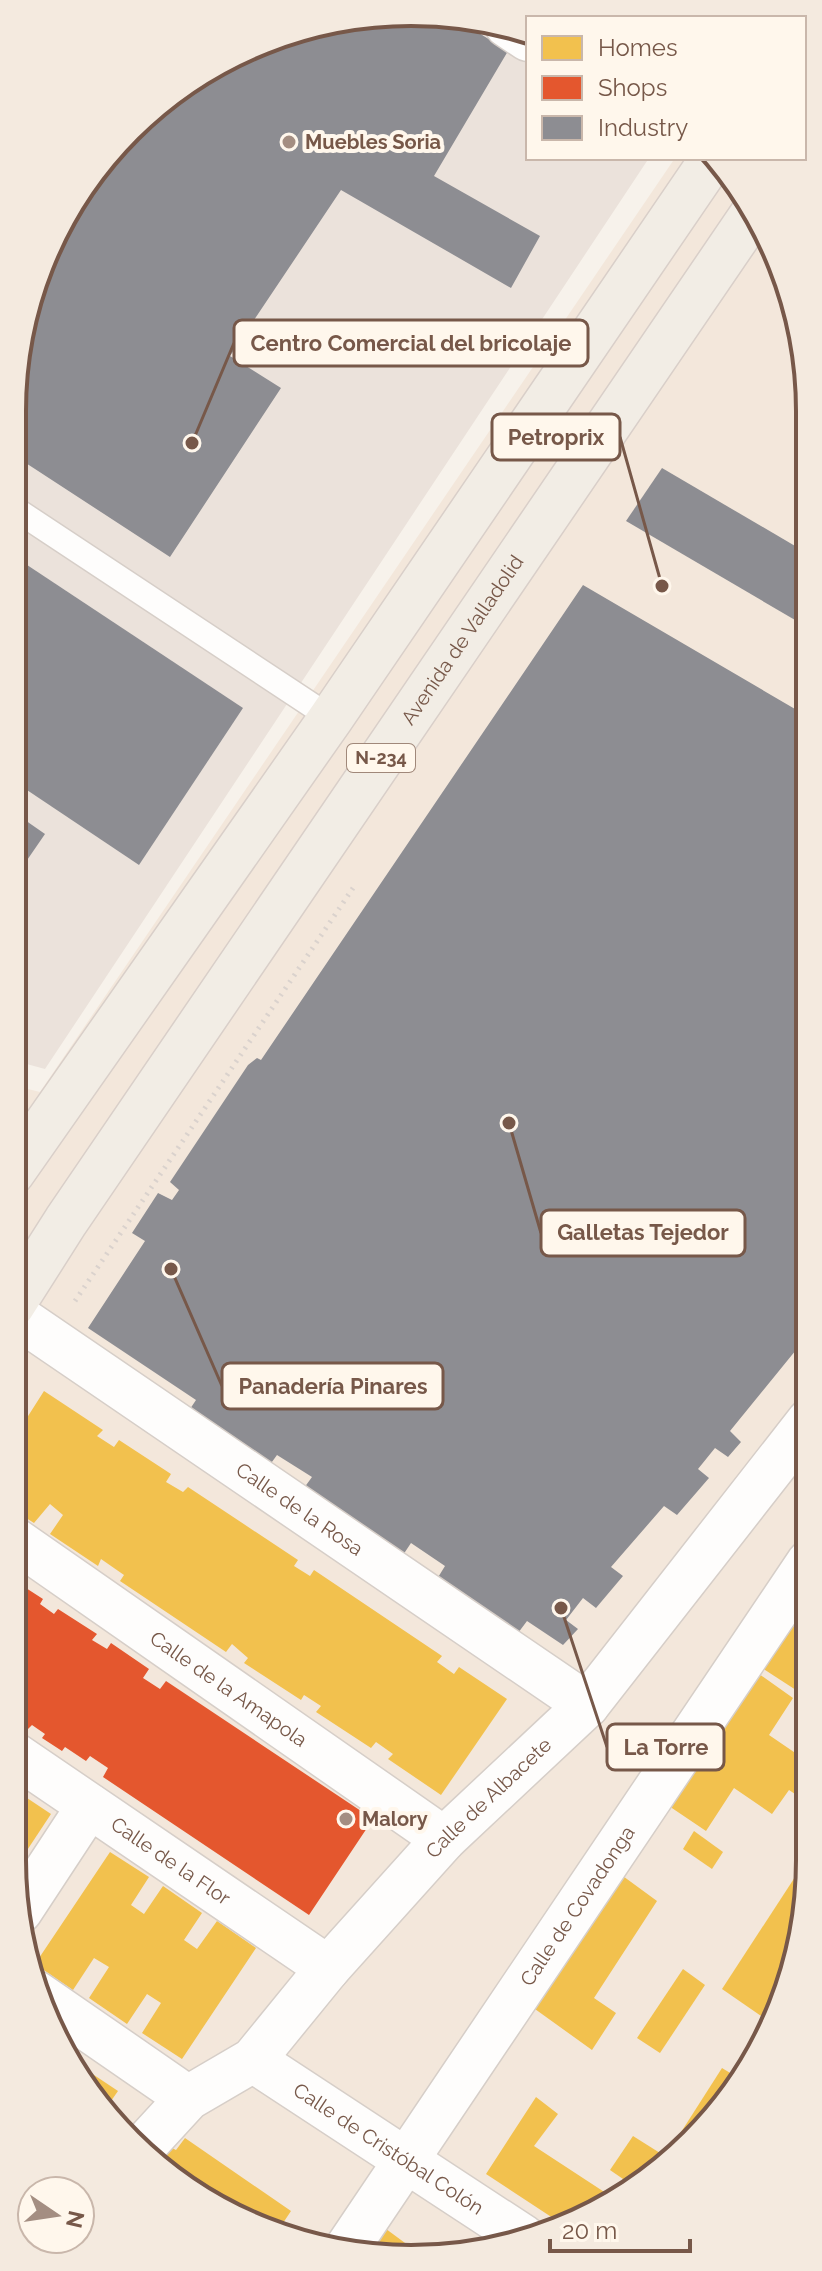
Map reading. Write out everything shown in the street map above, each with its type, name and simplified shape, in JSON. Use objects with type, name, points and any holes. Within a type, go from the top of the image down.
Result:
[{"type":"main road","name":"N-234","points":[[26,1153],[331,718],[706,164]]},
{"type":"main road","name":"Avenida de Valladolid","points":[[26,1284],[746,223]]},
{"type":"street","name":"Calle de la Rosa","points":[[26,1323],[587,1705]]},
{"type":"street","name":"Calle de Albacete","points":[[148,2141],[188,2098],[253,2060],[328,1968],[444,1839],[587,1705],[796,1453]]},
{"type":"street","name":"Calle de la Amapola","points":[[26,1548],[444,1839]]},
{"type":"street","name":"Calle de Covadonga","points":[[352,2241],[796,1581]]},
{"type":"street","name":"Calle de la Flor","points":[[26,1763],[328,1968]]},
{"type":"street","points":[[28,1899],[89,1806]]},
{"type":"street","points":[[55,2006],[188,2098]]},
{"type":"street","name":"Calle de Cristóbal Colón","points":[[253,2060],[514,2231]]},
{"type":"lane","points":[[26,516],[331,718]]},
{"type":"shaded area","points":[[386,27],[461,29],[526,43],[526,160],[648,160],[45,1069],[26,1064],[26,411],[33,336],[55,264],[91,197],[139,139],[197,91],[264,55],[336,33]]},
{"type":"shaded area","points":[[674,160],[702,160],[731,197],[767,264],[789,336],[795,386],[795,1885],[789,1935],[776,1984],[756,2030],[731,2074],[700,2114],[665,2149],[625,2180],[558,2216],[486,2238],[411,2245],[336,2238],[264,2216],[197,2180],[139,2132],[91,2074],[55,2007],[33,1935],[26,1860],[26,1088],[40,1092]]},
{"type":"building: Homes","points":[[44,1391],[103,1430],[97,1436],[114,1447],[119,1440],[171,1474],[166,1482],[183,1492],[188,1487],[298,1560],[294,1566],[310,1576],[314,1570],[442,1656],[437,1662],[454,1674],[459,1667],[507,1699],[441,1795],[388,1759],[393,1754],[376,1742],[371,1748],[316,1712],[321,1706],[304,1695],[301,1700],[244,1663],[248,1658],[232,1644],[226,1652],[120,1581],[124,1575],[101,1559],[98,1566],[50,1534],[63,1515],[50,1504],[34,1523],[26,1518],[26,1419]]},
{"type":"building: Homes","points":[[793,1606],[796,1608],[796,1690],[756,1664]]},
{"type":"building: Homes","points":[[752,1669],[793,1698],[769,1735],[796,1753],[796,1792],[789,1790],[772,1814],[734,1788],[706,1831],[663,1802]]},
{"type":"building: Homes","points":[[26,1797],[51,1814],[26,1852]]},
{"type":"building: Homes","points":[[694,1831],[723,1852],[712,1869],[683,1849]]},
{"type":"building: Homes","points":[[110,1852],[149,1877],[131,1905],[144,1914],[163,1886],[202,1913],[184,1940],[197,1949],[217,1921],[256,1948],[182,2059],[142,2033],[161,2003],[147,1994],[127,2024],[89,1998],[109,1967],[94,1958],[73,1990],[41,1968],[39,1959]]},
{"type":"building: Homes","points":[[616,1871],[657,1901],[594,1998],[616,2013],[592,2050],[528,2004]]},
{"type":"building: Homes","points":[[795,1876],[789,1935],[776,1984],[762,2017],[722,1989]]},
{"type":"building: Homes","points":[[683,1969],[705,1985],[660,2053],[637,2038]]},
{"type":"building: Homes","points":[[722,2068],[731,2074],[700,2114],[678,2136]]},
{"type":"building: Homes","points":[[90,2072],[118,2091],[111,2101]]},
{"type":"building: Homes","points":[[536,2097],[558,2114],[534,2146],[605,2192],[553,2218],[486,2174]]},
{"type":"building: Homes","points":[[633,2136],[660,2153],[625,2180],[610,2170]]},
{"type":"building: Homes","points":[[185,2138],[291,2211],[283,2223],[218,2193],[165,2155],[170,2147],[176,2150]]},
{"type":"building: Homes","points":[[382,2226],[408,2245],[386,2244],[370,2243]]},
{"type":"building: Shops","points":[[26,1588],[43,1599],[40,1604],[54,1614],[58,1609],[97,1634],[92,1640],[107,1649],[111,1643],[149,1669],[143,1678],[160,1689],[166,1681],[373,1819],[309,1915],[103,1777],[108,1768],[90,1756],[86,1761],[65,1747],[62,1751],[42,1738],[45,1734],[32,1725],[28,1729]]},
{"type":"building: Industry","points":[[411,26],[476,31],[508,51],[434,176],[540,236],[511,288],[341,190],[230,356],[281,388],[170,557],[26,463],[29,361],[39,311],[55,264],[91,197],[139,139],[177,106],[241,66],[287,46],[336,33]]},
{"type":"building: Industry","points":[[662,468],[796,547],[796,621],[626,521]]},
{"type":"building: Industry","points":[[26,564],[243,708],[139,865],[26,789]]},
{"type":"building: Industry","points":[[583,585],[796,710],[796,1350],[730,1431],[741,1442],[728,1457],[715,1448],[698,1469],[709,1478],[677,1515],[664,1506],[611,1567],[623,1576],[596,1608],[583,1598],[566,1620],[578,1629],[563,1645],[527,1621],[518,1633],[437,1579],[445,1566],[411,1543],[403,1555],[304,1488],[312,1477],[277,1455],[269,1466],[188,1412],[196,1400],[88,1328],[145,1241],[132,1233],[158,1193],[172,1200],[179,1190],[170,1182],[248,1065],[257,1058],[261,1060]]},
{"type":"building: Industry","points":[[26,821],[45,834],[26,862]]},
{"type":"place","name":"Muebles Soria","points":[[289,142]]},
{"type":"place","name":"Centro Comercial del bricolaje","points":[[192,443]]},
{"type":"place","name":"Petroprix","points":[[662,586]]},
{"type":"place","name":"Galletas Tejedor","points":[[509,1123]]},
{"type":"place","name":"Panadería Pinares","points":[[171,1269]]},
{"type":"place","name":"La Torre","points":[[561,1608]]},
{"type":"place","name":"Malory","points":[[346,1819]]}]
